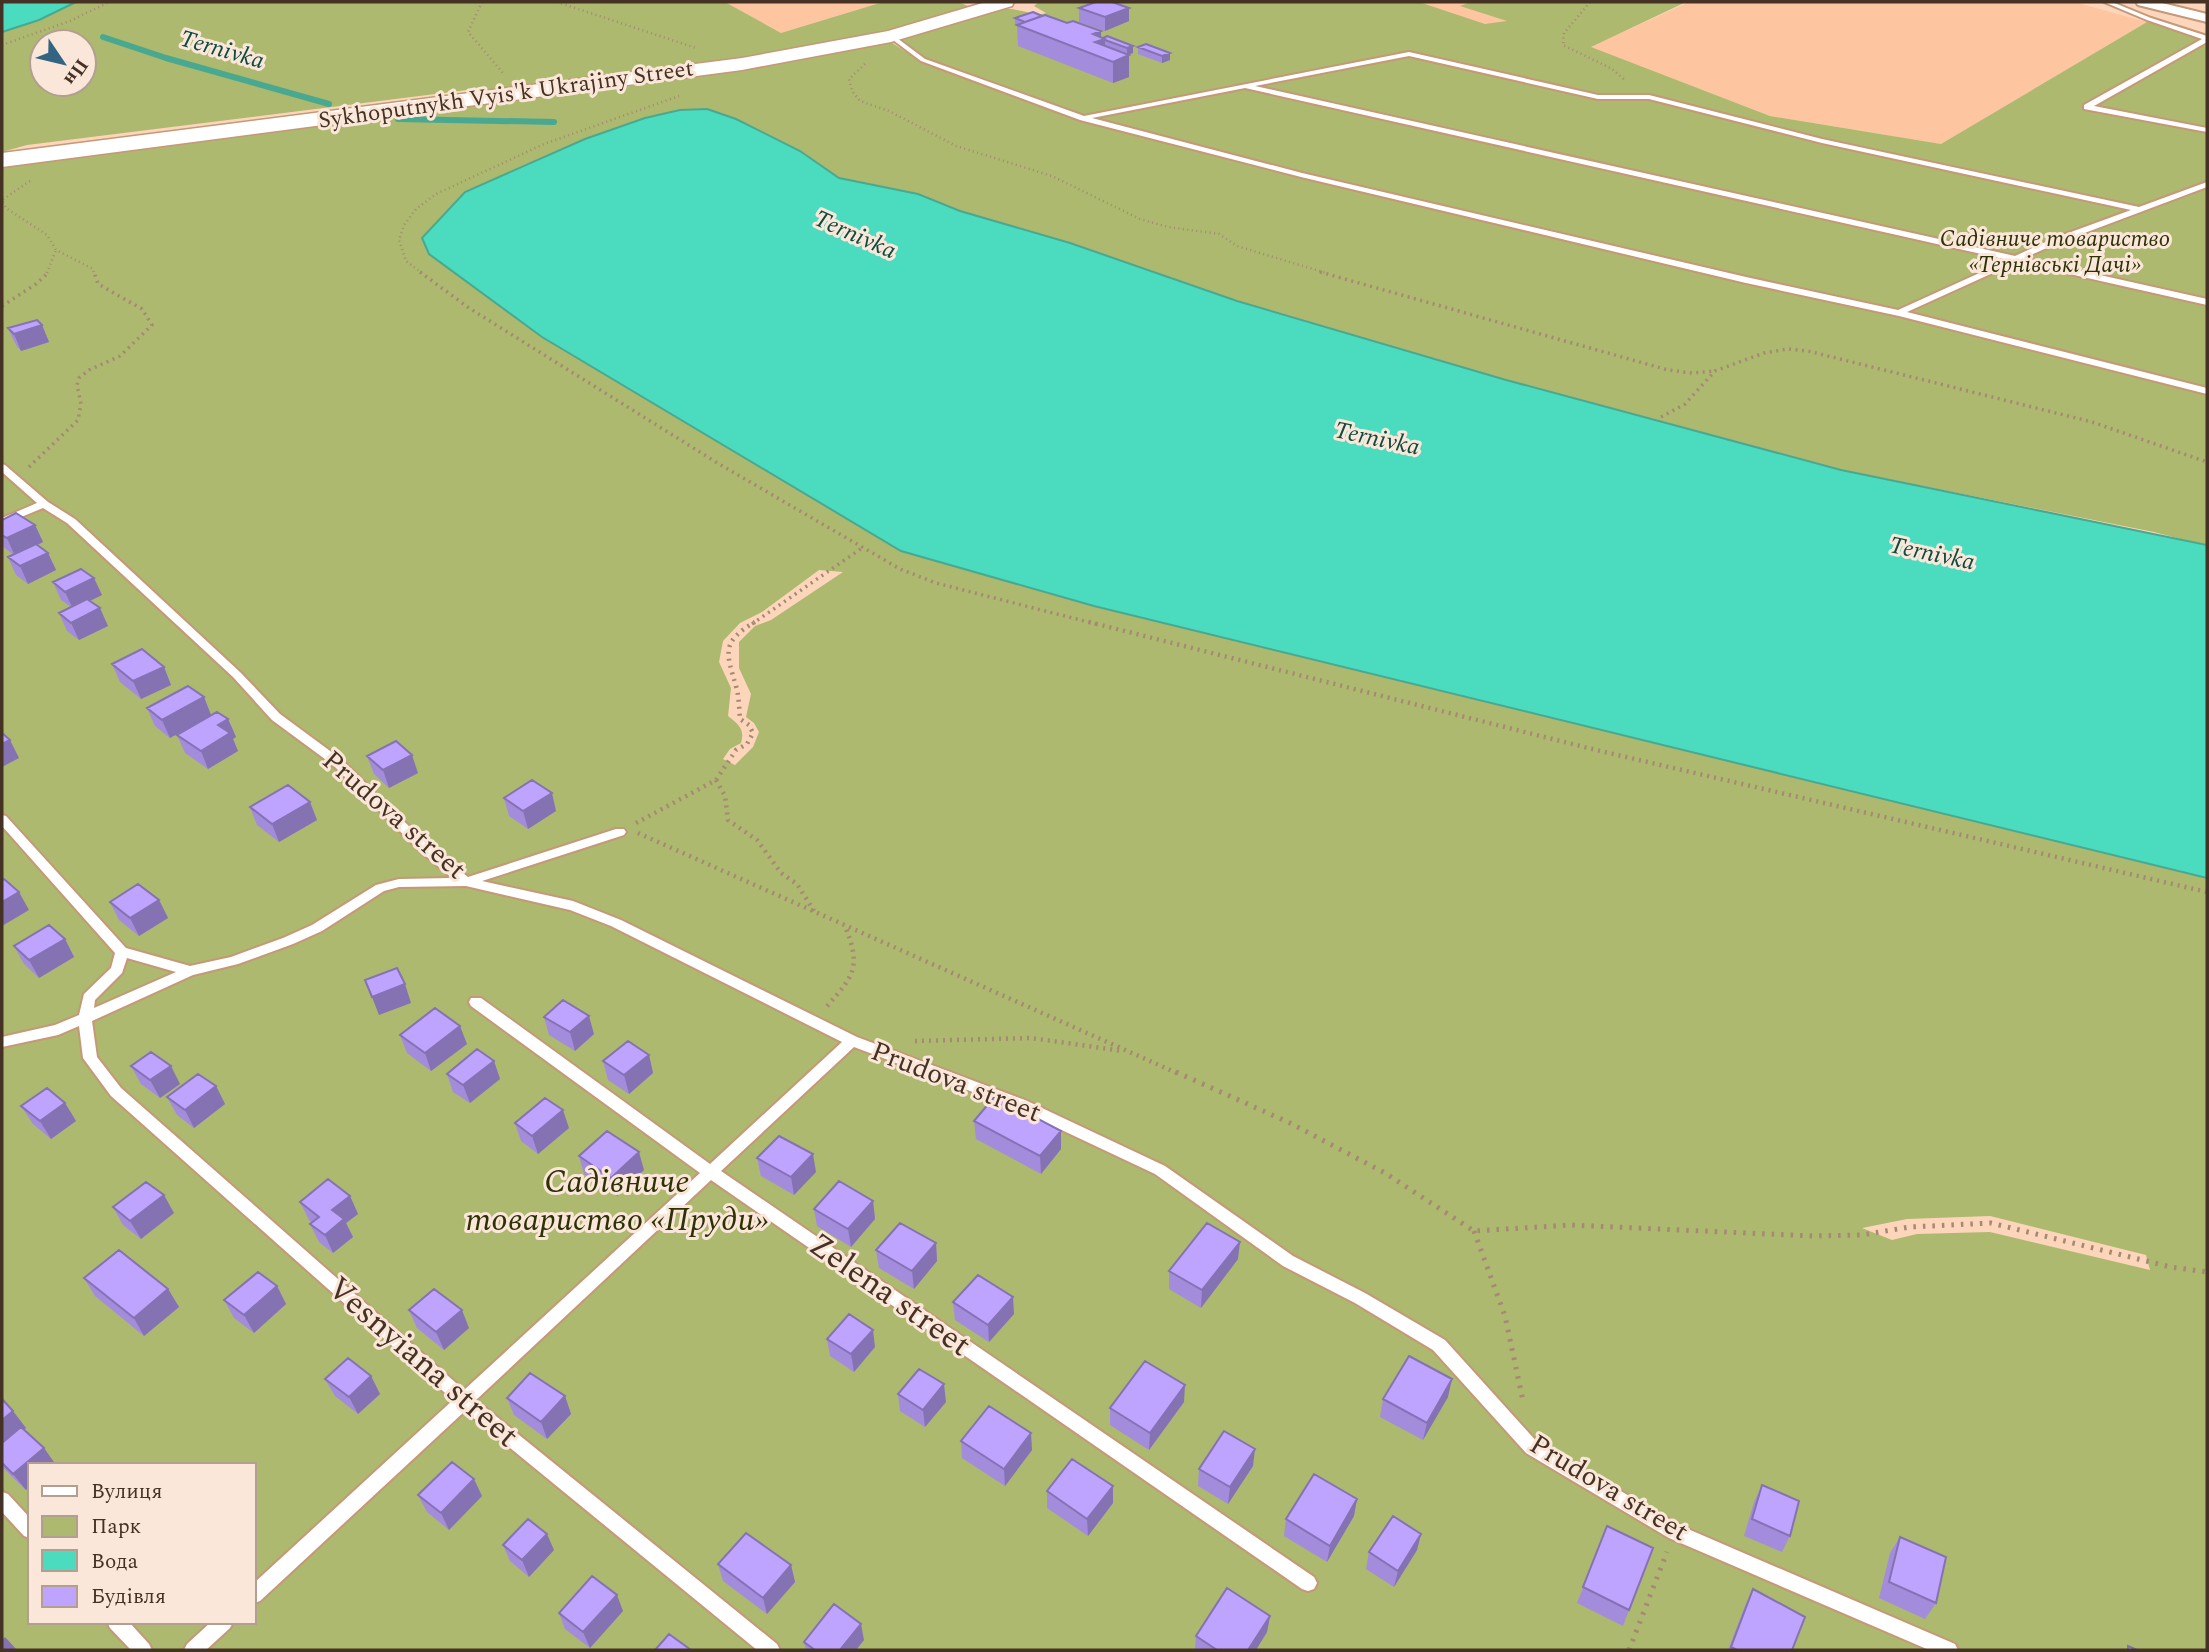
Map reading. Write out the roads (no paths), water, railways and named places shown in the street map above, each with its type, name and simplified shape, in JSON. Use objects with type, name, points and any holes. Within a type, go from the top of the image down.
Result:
[{"type":"street","name":"Sykhoputnykh Vyis'k Ukrajiny Street","points":[[2,160],[742,64],[897,41],[1006,2]]},
{"type":"street","points":[[2143,2],[2207,18]]},
{"type":"lane","points":[[2107,2],[2207,39]]},
{"type":"lane","points":[[2207,39],[2087,107],[2207,130]]},
{"type":"lane","points":[[897,41],[923,61],[1083,118],[1328,182],[1899,313],[2207,391]]},
{"type":"lane","points":[[1083,118],[1409,54],[1598,97],[1648,97],[1822,141],[2142,210]]},
{"type":"lane","points":[[1245,86],[2207,302]]},
{"type":"lane","points":[[1899,313],[2055,242],[2207,184]]},
{"type":"lane","name":"Prudova street","points":[[2,467],[44,504],[71,522],[236,675],[276,718],[337,762],[425,849],[466,881],[573,906],[616,923],[852,1041],[1020,1104],[1160,1170],[1288,1261],[1360,1298],[1439,1345],[1532,1448],[1675,1531],[1950,1650]]},
{"type":"lane","points":[[2,522],[44,504]]},
{"type":"lane","points":[[2,819],[122,952],[190,971]]},
{"type":"lane","points":[[2,1042],[58,1030],[190,971],[233,961],[288,941],[317,928],[380,888],[400,883],[466,881],[620,832]]},
{"type":"lane","points":[[90,1058],[85,1020],[89,998],[117,970],[122,952]]},
{"type":"lane","name":"Zelena street","points":[[476,1002],[709,1171],[1308,1583]]},
{"type":"lane","points":[[256,1593],[852,1041]]},
{"type":"lane","name":"Vesnyiana street","points":[[90,1058],[116,1092],[465,1401],[771,1650]]},
{"type":"lane","points":[[2,1500],[28,1528]]},
{"type":"lane","points":[[118,1624],[143,1650]]},
{"type":"lane","points":[[194,1650],[222,1624]]},
{"type":"water","points":[[2,2],[76,2],[39,20],[2,32]]},
{"type":"water","points":[[707,109],[736,119],[800,151],[839,178],[918,194],[960,211],[1070,243],[1237,301],[1506,380],[1841,470],[2207,545],[2207,878],[1094,606],[901,551],[542,337],[429,254],[422,238],[465,192],[585,139],[645,118],[680,110]]},
{"type":"waterway","name":"Ternivka","points":[[103,37],[166,58],[329,104]]},
{"type":"waterway","name":"Ternivka","points":[[398,119],[554,122]]},
{"type":"park label","name":"Садівниче товариство «Тернівські Дачі»","points":[[2055,252]]},
{"type":"park label","name":"Садівниче товариство «Пруди»","points":[[617,1201]]}]
